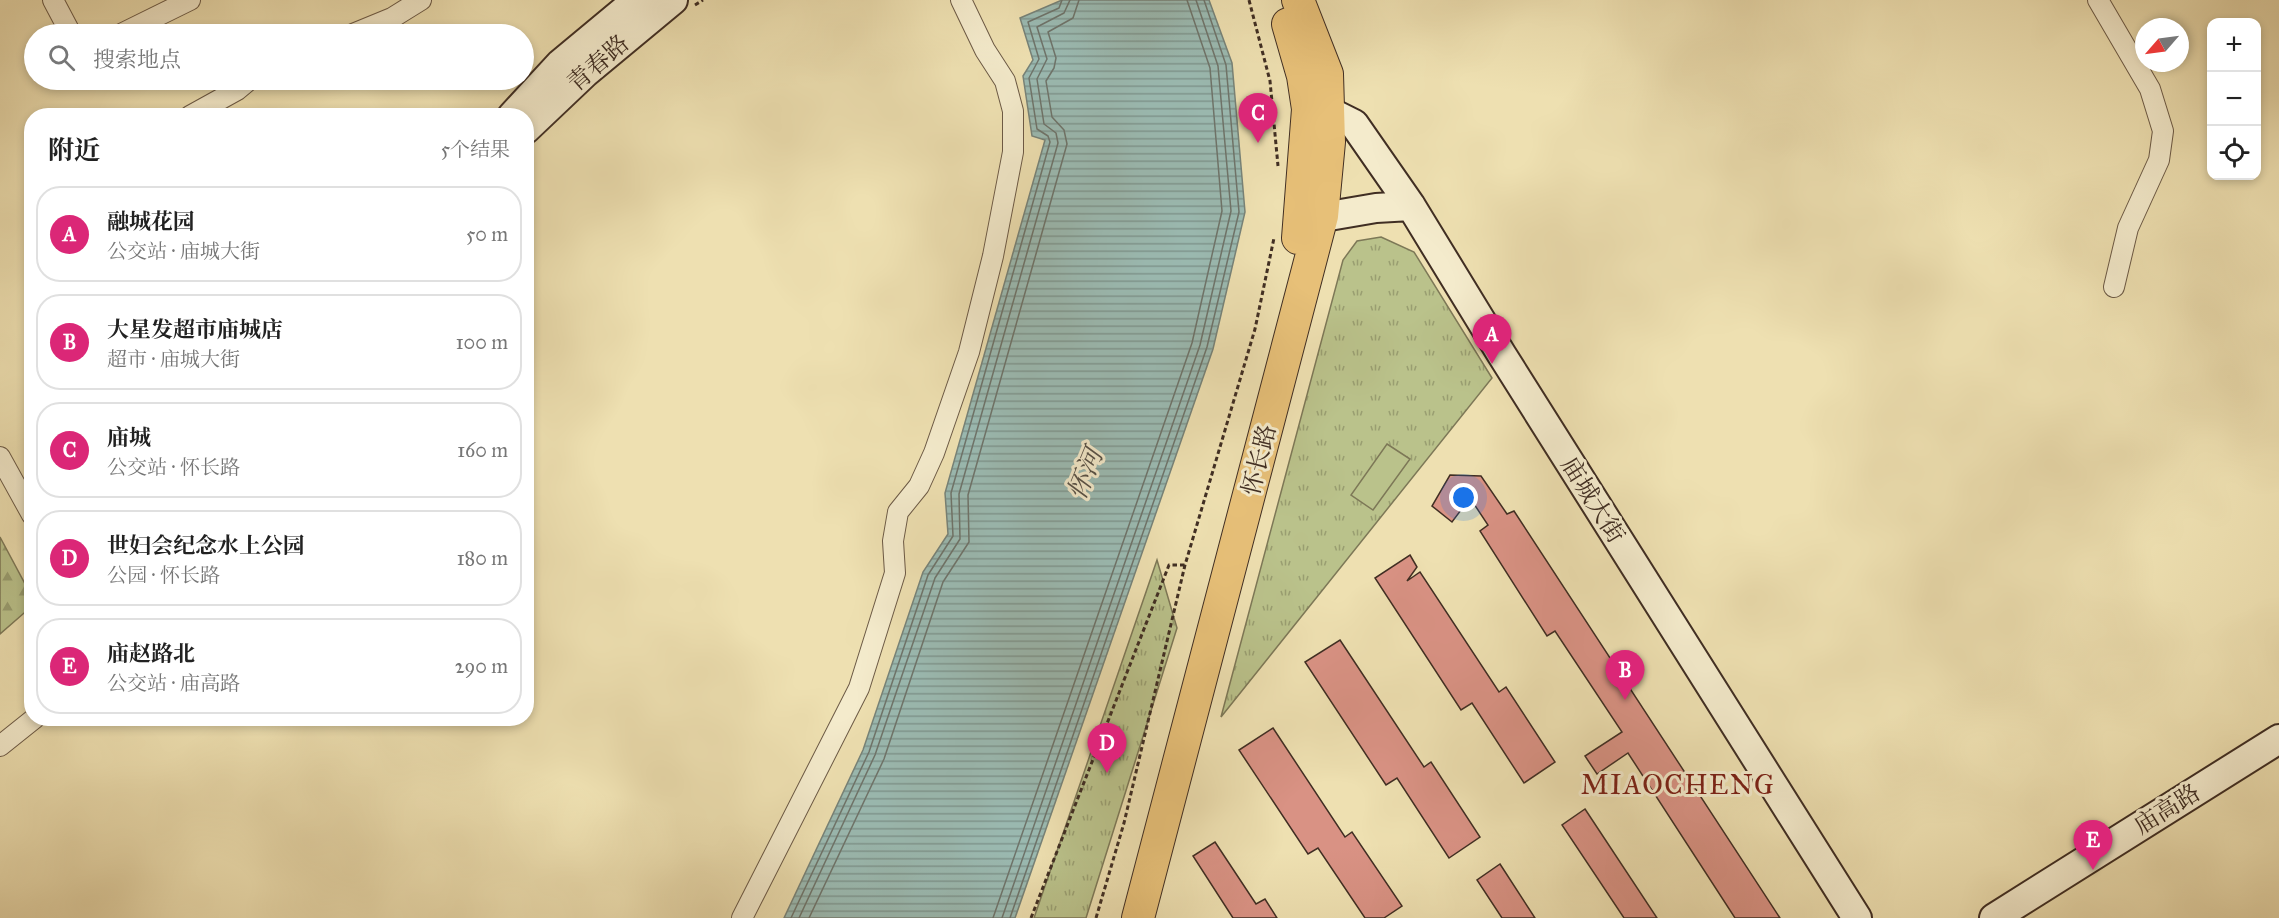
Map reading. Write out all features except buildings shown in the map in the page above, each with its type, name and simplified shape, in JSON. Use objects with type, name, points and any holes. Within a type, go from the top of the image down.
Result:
[{"type":"main road","name":"青春路","points":[[519,108],[560,64],[637,0]]},
{"type":"main road","name":"青春路","points":[[534,121],[585,73],[673,0]]},
{"type":"main road","name":"怀长路","points":[[1278,0],[1293,35],[1319,111]]},
{"type":"main road","name":"怀长路","points":[[1138,918],[1299,222],[1327,74],[1298,0]]},
{"type":"main road","name":"庙城大街","points":[[1319,111],[1354,124],[1411,206],[1502,355],[1857,918]]},
{"type":"main road","points":[[1299,222],[1411,206]]},
{"type":"main road","name":"怀长路","points":[[1120,918],[1249,449],[1296,259],[1299,222]]},
{"type":"main road","name":"庙高路","points":[[1994,918],[2279,739]]},
{"type":"street","points":[[53,0],[66,24]]},
{"type":"street","points":[[141,24],[190,0]]},
{"type":"street","points":[[377,24],[421,0]]},
{"type":"street","points":[[742,918],[860,688],[895,573],[893,541],[898,512],[920,486],[934,453],[969,352],[993,256],[1013,152],[1012,111],[1005,81],[985,50],[961,0]]},
{"type":"street","points":[[2098,0],[2150,89],[2163,131],[2159,160],[2128,228],[2114,287]]},
{"type":"street","points":[[204,108],[237,90]]},
{"type":"street","points":[[0,457],[24,500]]},
{"type":"street","points":[[0,746],[25,726]]},
{"type":"path","points":[[1249,0],[1270,81],[1278,170]]},
{"type":"path","name":"怀长路","points":[[1096,918],[1124,823],[1185,565],[1255,329],[1299,222]]},
{"type":"path","points":[[1031,918],[1169,565],[1185,565]]},
{"type":"green space","points":[[1381,237],[1414,252],[1492,378],[1221,717],[1343,260],[1357,241]]},
{"type":"green space","points":[[1387,444],[1410,459],[1373,510],[1351,495]]},
{"type":"green space","points":[[0,537],[24,582],[24,613],[0,634]]},
{"type":"green space","points":[[1157,560],[1177,628],[1086,918],[1034,918]]},
{"type":"water","name":"怀河","points":[[1062,0],[1209,0],[1232,63],[1245,212],[1213,349],[1015,918],[784,918],[863,750],[923,572],[948,534],[945,493],[1045,140],[1032,136],[1023,76],[1033,60],[1020,18]]},
{"type":"place","name":"庙城","points":[[1258,143]]},
{"type":"place","name":"融城花园","points":[[1492,364]]},
{"type":"place","name":"大星发超市庙城店","points":[[1625,700]]},
{"type":"place","name":"世妇会纪念水上公园","points":[[1107,773]]},
{"type":"place","name":"庙赵路北","points":[[2093,870]]},
{"type":"district","name":"MIAOCHENG","points":[[1678,785]]}]
